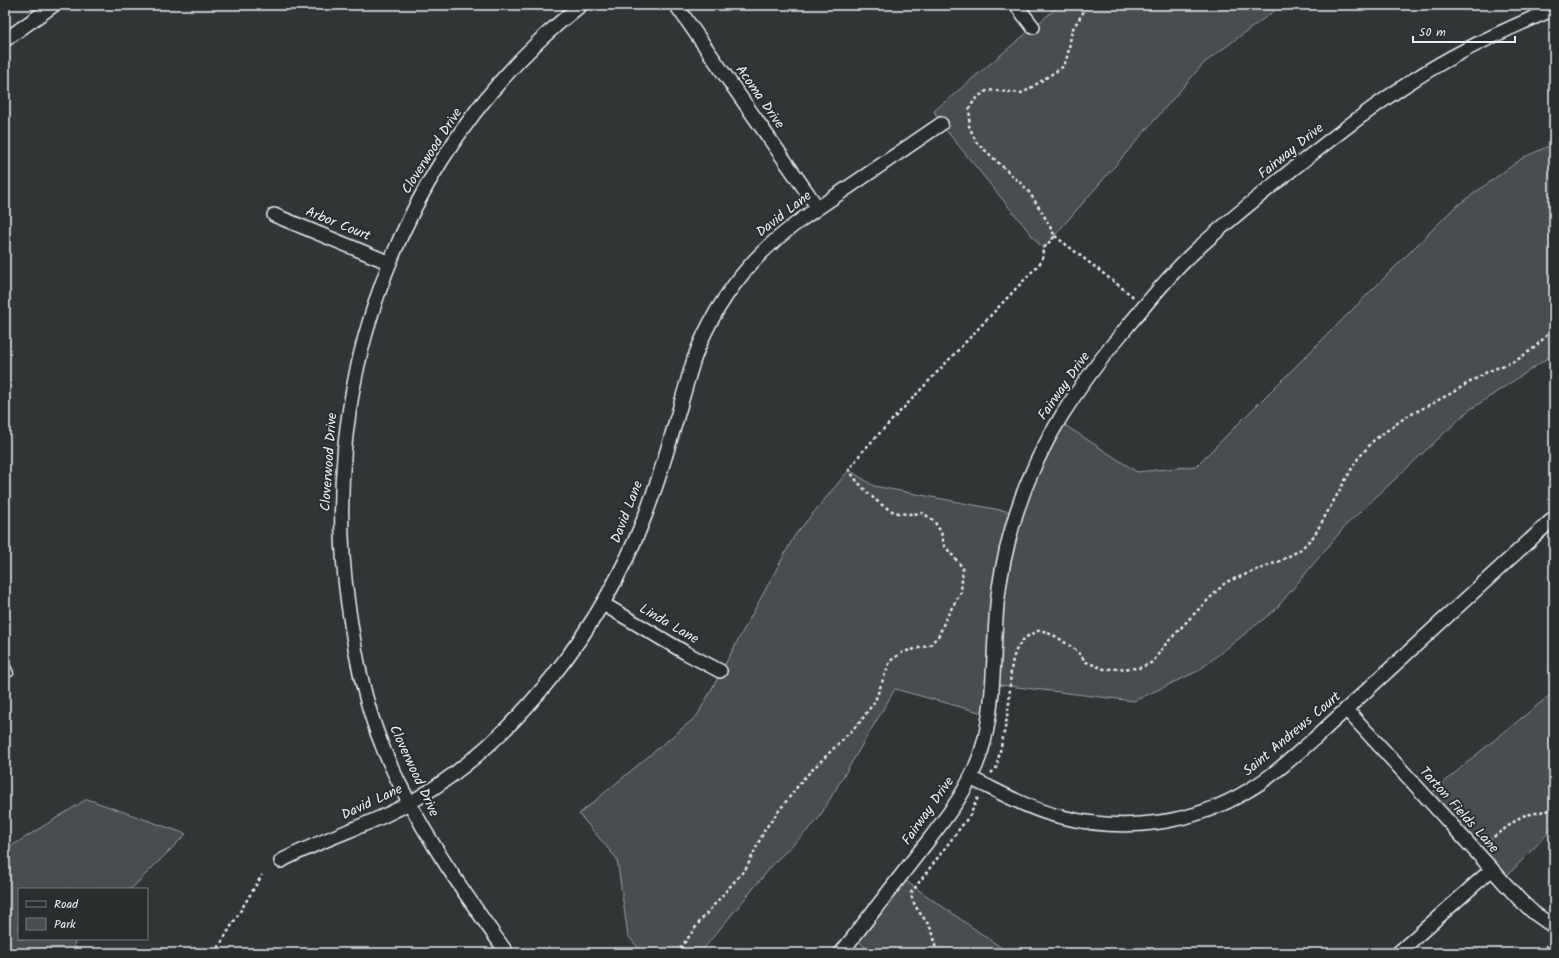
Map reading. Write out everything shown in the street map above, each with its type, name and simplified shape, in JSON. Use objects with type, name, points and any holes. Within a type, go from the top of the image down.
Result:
[{"type":"street","points":[[5,40],[54,5]]},
{"type":"street","name":"Cloverwood Drive","points":[[507,953],[451,876],[409,803],[384,749],[364,690],[353,640],[345,579],[342,538],[341,487],[344,447],[351,396],[359,356],[370,316],[399,239],[423,193],[467,124],[527,54],[581,5]]},
{"type":"street","name":"Acoma Drive","points":[[676,5],[818,208]]},
{"type":"street","points":[[1016,5],[1033,27]]},
{"type":"street","name":"Fairway Drive","points":[[841,953],[951,810],[970,778],[983,745],[990,715],[997,602],[1003,566],[1016,513],[1030,475],[1057,420],[1086,378],[1145,306],[1192,254],[1230,220],[1374,106],[1417,78],[1452,58],[1516,25],[1554,9]]},
{"type":"street","name":"David Lane","points":[[282,861],[387,815],[409,803],[455,772],[508,726],[543,688],[574,648],[603,604],[621,570],[646,514],[701,339],[726,295],[757,258],[818,208],[941,124]]},
{"type":"street","name":"Arbor Court","points":[[274,215],[390,263]]},
{"type":"street","name":"Saint Andrews Court","points":[[970,778],[1032,808],[1061,817],[1112,825],[1133,825],[1173,820],[1193,815],[1222,804],[1249,790],[1275,773],[1554,518]]},
{"type":"street","name":"Linda Lane","points":[[603,604],[686,653],[720,671]]},
{"type":"street","name":"Tarton Fields Lane","points":[[1346,709],[1491,870],[1534,913],[1554,927]]},
{"type":"street","points":[[1398,953],[1491,870]]},
{"type":"lane","points":[[5,663],[10,673]]},
{"type":"path","points":[[1088,5],[1072,30],[1068,54],[1064,66],[1023,93],[988,90],[979,96],[970,106],[969,126],[976,142],[1027,189],[1055,236],[1145,306]]},
{"type":"path","points":[[677,953],[701,920],[747,867],[765,829],[804,778],[864,716],[875,701],[890,661],[903,652],[930,645],[939,635],[946,618],[961,592],[963,568],[944,545],[941,532],[934,521],[923,513],[910,514],[892,511],[858,485],[849,470],[861,453],[1042,261],[1044,249],[1055,236]]},
{"type":"path","points":[[991,773],[996,769],[1008,710],[1011,665],[1022,640],[1030,633],[1041,630],[1057,637],[1077,651],[1086,662],[1104,669],[1140,668],[1153,662],[1163,647],[1226,582],[1280,561],[1300,550],[1314,536],[1356,461],[1374,440],[1406,417],[1450,394],[1487,372],[1517,360],[1534,348],[1554,328]]},
{"type":"path","points":[[936,953],[933,934],[924,917],[915,907],[912,893],[970,815],[979,796]]},
{"type":"path","points":[[1475,852],[1522,816],[1554,809]]},
{"type":"path","points":[[214,953],[262,875]]},
{"type":"path","points":[[1542,953],[1554,933]]},
{"type":"green space","points":[[1060,5],[1282,5],[1204,63],[1043,249],[941,124],[934,111]]},
{"type":"green space","points":[[1554,144],[1554,354],[1468,411],[1346,525],[1275,610],[1198,671],[1134,701],[992,684],[990,715],[895,689],[817,821],[776,861],[700,953],[643,953],[628,936],[617,859],[579,814],[697,716],[795,535],[849,470],[874,486],[1016,513],[1057,420],[1137,472],[1196,466],[1454,208],[1524,157]]},
{"type":"green space","points":[[1554,692],[1554,827],[1502,881],[1426,798],[1477,754]]},
{"type":"green space","points":[[87,799],[186,834],[132,888],[18,888],[18,940],[75,940],[74,946],[81,953],[5,953],[5,850]]},
{"type":"green space","points":[[900,877],[1009,953],[871,953],[854,937]]},
{"type":"waterway","points":[[8,953],[19,949],[32,953]]}]
